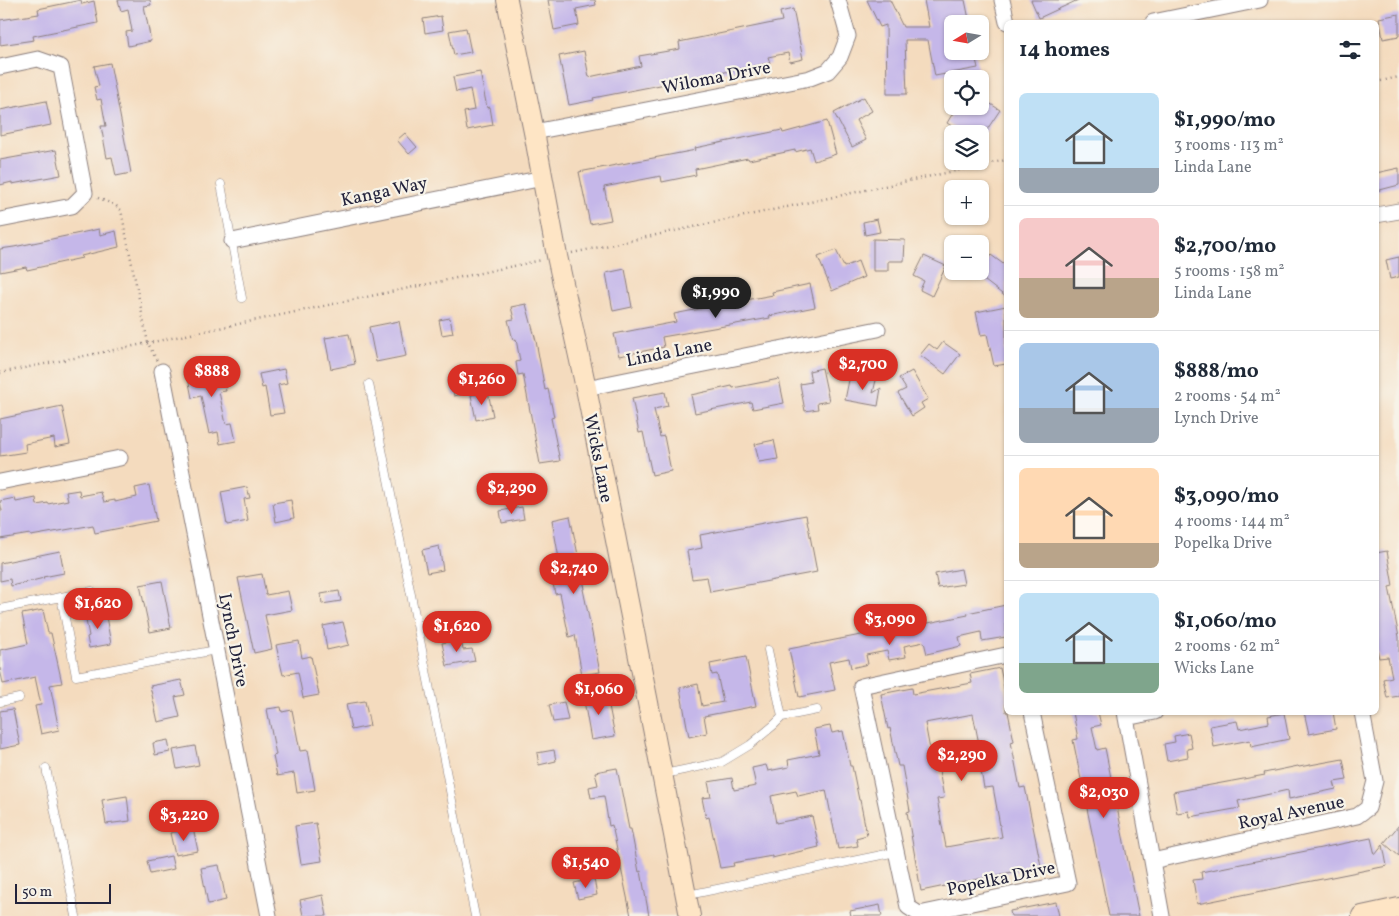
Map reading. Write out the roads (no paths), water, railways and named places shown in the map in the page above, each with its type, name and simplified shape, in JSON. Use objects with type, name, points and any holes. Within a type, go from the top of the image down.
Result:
[{"type":"street","name":"Wicks Lane","points":[[507,0],[690,916]]},
{"type":"street","name":"Wiloma Drive","points":[[534,132],[810,78],[828,71],[840,57],[848,36],[838,0]]},
{"type":"street","points":[[1002,0],[1007,20]]},
{"type":"street","points":[[1158,20],[1201,6],[1260,0]]},
{"type":"street","points":[[0,67],[38,59],[61,67],[85,192],[72,206],[0,220]]},
{"type":"street","name":"Kanga Way","points":[[232,241],[543,178]]},
{"type":"street","points":[[1379,214],[1399,211]]},
{"type":"street","name":"Linda Lane","points":[[586,388],[878,329]]},
{"type":"street","name":"Lynch Drive","points":[[162,371],[269,916]]},
{"type":"street","points":[[0,482],[120,458]]},
{"type":"street","name":"Popelka Drive","points":[[1004,655],[861,686],[908,907],[919,915],[1068,883],[1033,715]]},
{"type":"street","points":[[1125,715],[1162,916]]},
{"type":"street","name":"Royal Avenue","points":[[1152,861],[1357,816],[1368,808],[1375,781],[1363,715]]},
{"type":"street","points":[[1362,916],[1389,912]]},
{"type":"lane","points":[[221,184],[242,298]]},
{"type":"lane","points":[[369,384],[475,916]]},
{"type":"lane","points":[[0,609],[92,591]]},
{"type":"lane","points":[[61,597],[76,676],[216,650]]},
{"type":"lane","points":[[768,650],[782,717]]},
{"type":"lane","points":[[0,702],[19,698]]},
{"type":"lane","points":[[662,774],[722,762],[750,745],[782,717],[817,710]]},
{"type":"lane","points":[[46,768],[76,916]]},
{"type":"lane","points":[[686,895],[896,852]]}]
